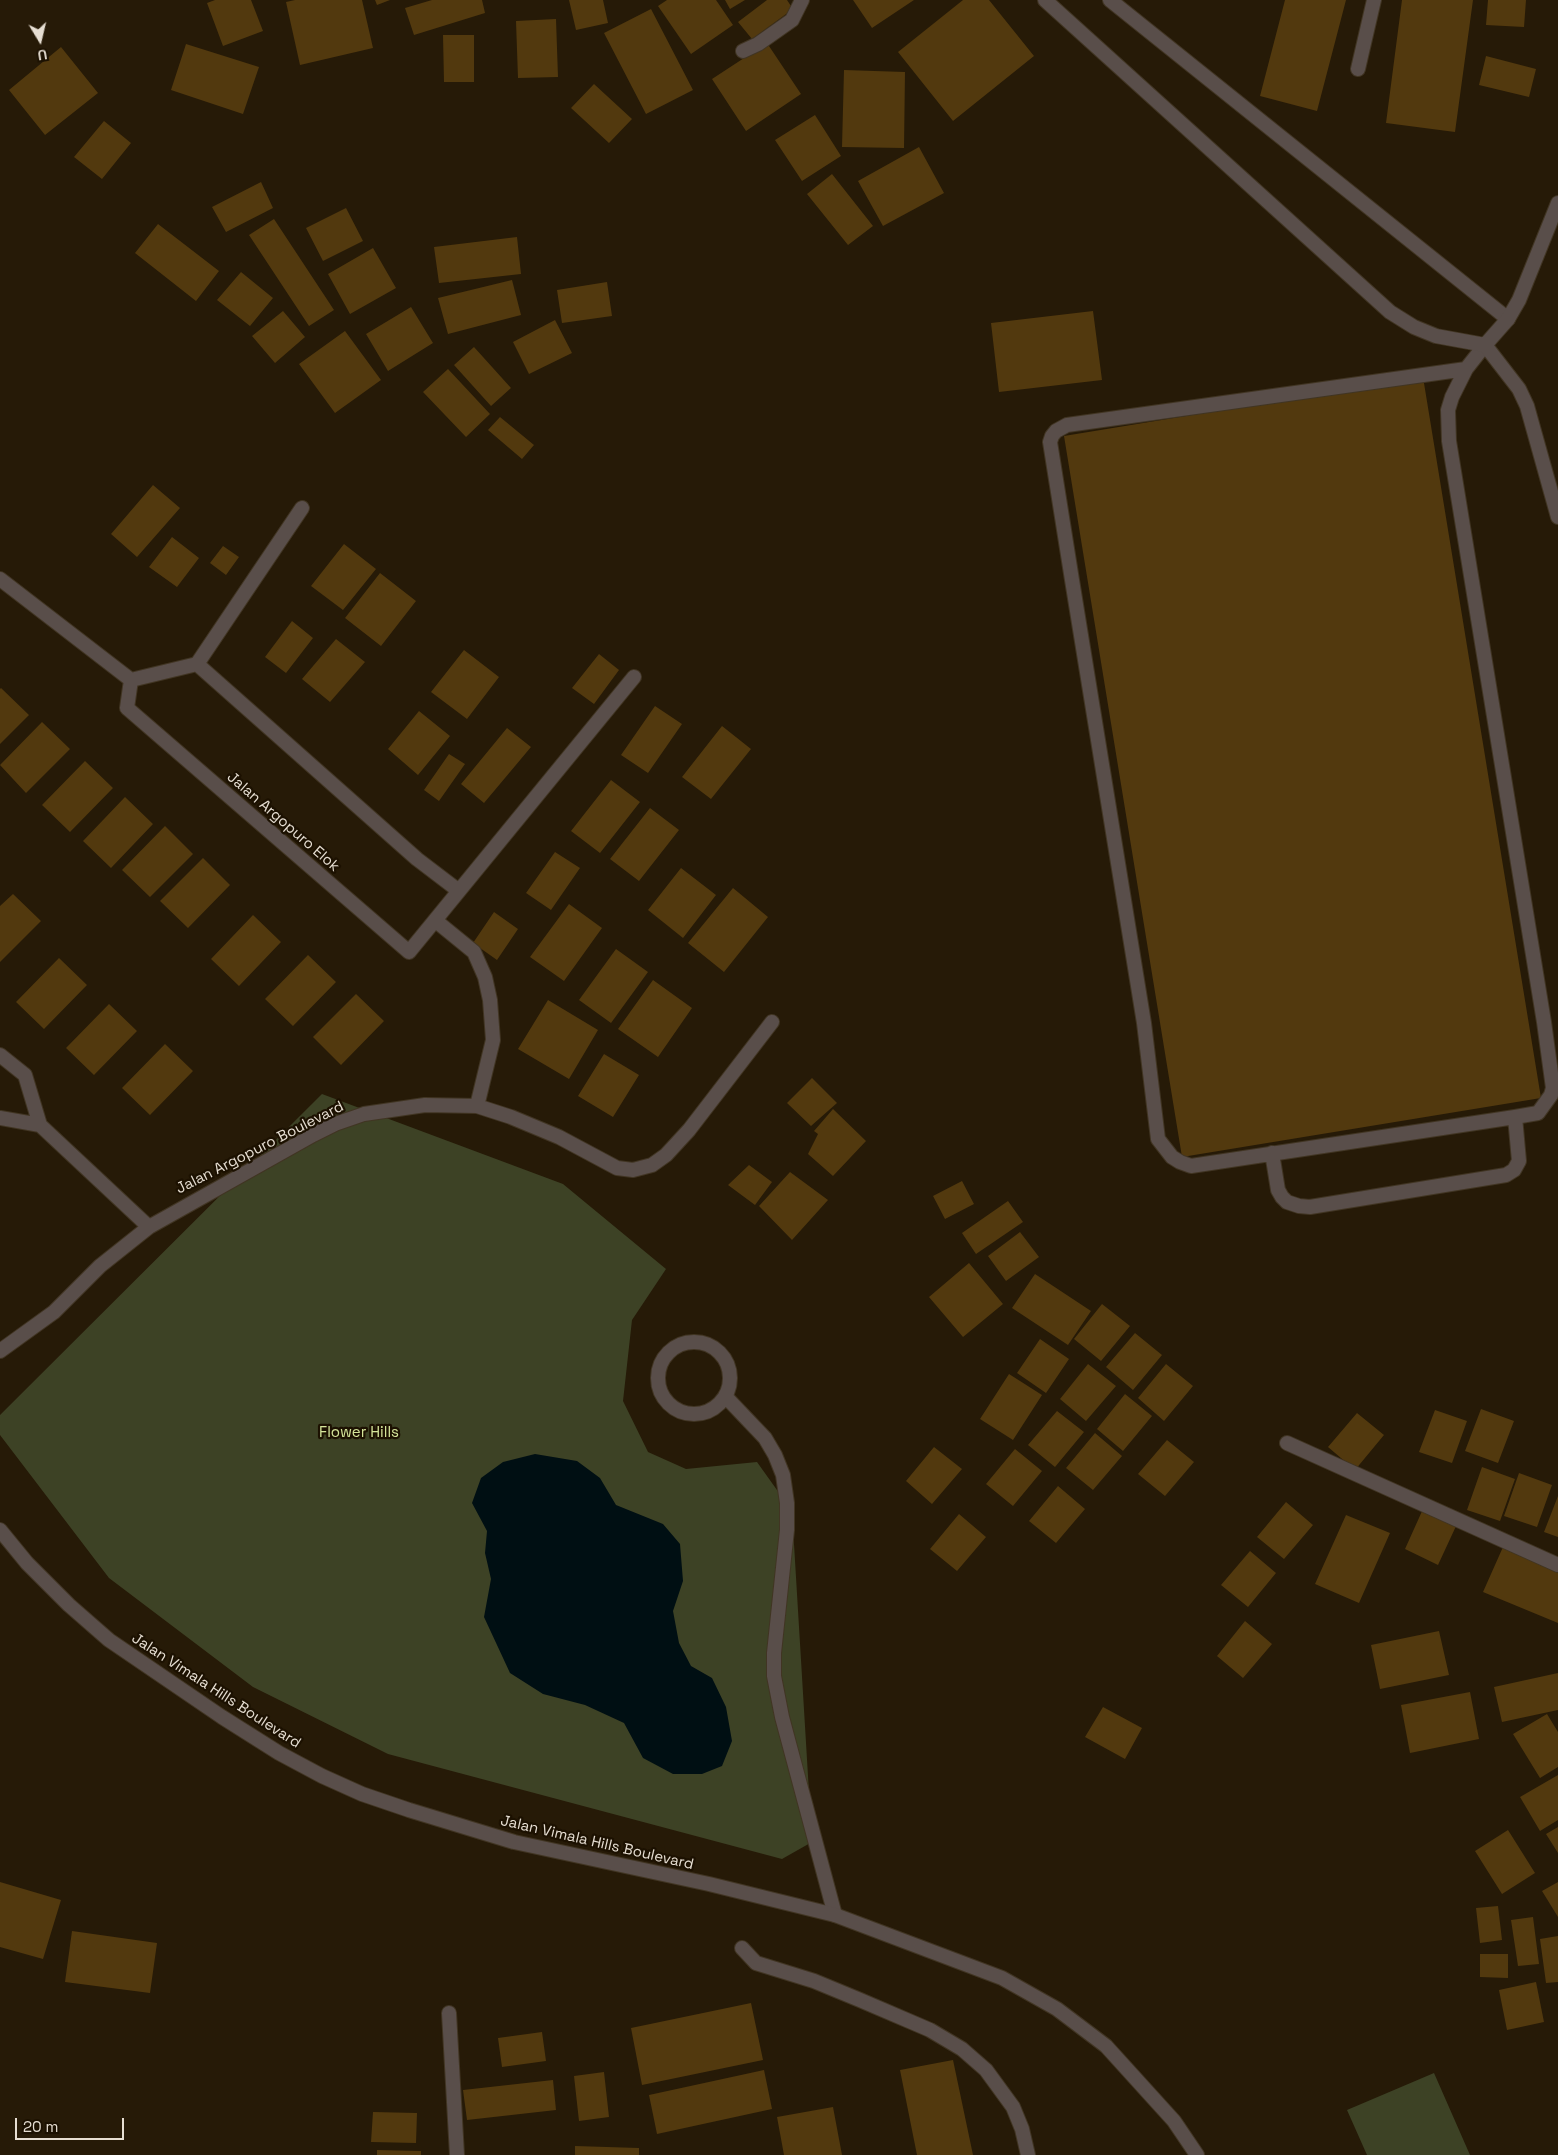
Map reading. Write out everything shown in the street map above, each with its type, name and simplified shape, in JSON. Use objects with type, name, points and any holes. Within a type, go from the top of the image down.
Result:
[{"type":"street","points":[[743,51],[758,44],[792,20],[802,0]]},
{"type":"street","points":[[1045,0],[1390,312],[1414,327],[1436,336],[1485,345],[1519,390],[1527,406],[1558,517]]},
{"type":"street","points":[[1110,0],[1508,319]]},
{"type":"street","points":[[1358,69],[1374,0]]},
{"type":"street","points":[[1466,369],[1066,425],[1056,431],[1050,442],[1144,1022],[1158,1139],[1172,1157],[1191,1166],[1538,1113],[1547,1103],[1553,1088],[1543,1012],[1449,441],[1448,410],[1452,396],[1466,369],[1508,319],[1530,274],[1558,203]]},
{"type":"street","points":[[0,579],[131,680],[197,664],[302,508]]},
{"type":"street","points":[[197,664],[416,859],[459,891]]},
{"type":"street","name":"Jalan Argopuro Elok","points":[[131,680],[127,708],[409,952],[634,677]]},
{"type":"street","points":[[436,921],[474,952],[485,977],[490,1000],[493,1040],[477,1106]]},
{"type":"street","name":"Jalan Argopuro Boulevard","points":[[0,1351],[54,1312],[100,1266],[149,1227],[335,1124],[364,1114],[425,1105],[477,1106],[511,1117],[559,1137],[618,1168],[633,1170],[652,1165],[666,1155],[688,1130],[772,1022]]},
{"type":"street","points":[[0,1055],[26,1075],[40,1125],[149,1227]]},
{"type":"street","points":[[1272,1153],[1278,1190],[1282,1197],[1293,1204],[1310,1207],[1506,1175],[1514,1170],[1519,1160],[1515,1117]]},
{"type":"street","points":[[0,1118],[40,1125]]},
{"type":"street","points":[[686,1342],[698,1342],[714,1349],[726,1362],[730,1373],[730,1385],[725,1396],[718,1405],[707,1412],[684,1413],[672,1408],[664,1400],[658,1389],[658,1371],[665,1355],[674,1347],[686,1342]]},
{"type":"street","points":[[725,1396],[765,1438],[775,1455],[783,1475],[787,1503],[787,1530],[774,1653],[774,1676],[782,1717],[835,1915]]},
{"type":"street","points":[[1287,1443],[1558,1565]]},
{"type":"street","name":"Jalan Vimala Hills Boulevard","points":[[0,1530],[27,1563],[62,1598],[109,1640],[222,1717],[279,1753],[322,1776],[362,1794],[514,1842],[757,1895],[835,1915],[1002,1978],[1057,2009],[1106,2046],[1174,2121],[1196,2155]]},
{"type":"street","points":[[742,1948],[756,1963],[814,1981],[930,2030],[962,2048],[986,2070],[1013,2107],[1022,2129],[1028,2155]]},
{"type":"street","points":[[449,2013],[457,2155]]},
{"type":"green space","name":"Flower Hills","points":[[322,1094],[563,1184],[666,1269],[632,1320],[623,1401],[648,1452],[686,1469],[757,1462],[792,1511],[812,1842],[782,1859],[388,1754],[253,1687],[109,1578],[0,1435],[0,1415]]},
{"type":"green space","points":[[1434,2073],[1470,2155],[1367,2155],[1347,2110]]},
{"type":"shaded area","points":[[535,1454],[577,1461],[600,1478],[616,1505],[663,1524],[680,1544],[683,1581],[673,1611],[679,1643],[691,1666],[712,1678],[726,1707],[732,1741],[722,1766],[702,1774],[673,1774],[643,1758],[624,1723],[585,1705],[543,1694],[510,1673],[484,1617],[491,1579],[485,1553],[487,1531],[472,1503],[481,1478],[503,1462]]},
{"type":"building","points":[[215,0],[251,0],[263,31],[223,46],[207,3]]},
{"type":"building","points":[[295,0],[362,0],[373,48],[300,65],[286,2]]},
{"type":"building","points":[[375,0],[390,0],[377,5]]},
{"type":"building","points":[[432,0],[482,0],[485,13],[414,35],[405,8]]},
{"type":"building","points":[[569,0],[603,0],[608,23],[576,30]]},
{"type":"building","points":[[667,0],[716,0],[733,25],[691,54],[658,6]]},
{"type":"building","points":[[725,0],[745,0],[730,9]]},
{"type":"building","points":[[767,0],[787,0],[793,9],[752,39],[738,22]]},
{"type":"building","points":[[853,0],[914,0],[872,28]]},
{"type":"building","points":[[963,0],[989,0],[1034,56],[953,121],[898,52]]},
{"type":"building","points":[[1285,0],[1346,0],[1317,111],[1260,96]]},
{"type":"building","points":[[1402,0],[1473,0],[1455,132],[1386,123]]},
{"type":"building","points":[[1488,0],[1526,0],[1524,27],[1486,25]]},
{"type":"building","points":[[651,9],[693,90],[646,114],[604,33]]},
{"type":"building","points":[[556,19],[558,77],[518,78],[516,21]]},
{"type":"building","points":[[443,35],[474,35],[474,82],[444,82]]},
{"type":"building","points":[[767,43],[801,94],[746,131],[712,79]]},
{"type":"building","points":[[186,44],[259,67],[243,114],[171,90]]},
{"type":"building","points":[[61,47],[98,93],[45,135],[9,90]]},
{"type":"building","points":[[1486,56],[1536,69],[1529,97],[1479,85]]},
{"type":"building","points":[[844,70],[905,72],[904,148],[842,147]]},
{"type":"building","points":[[594,84],[632,119],[609,143],[571,108]]},
{"type":"building","points":[[815,115],[841,156],[802,181],[775,140]]},
{"type":"building","points":[[104,121],[131,143],[102,179],[74,157]]},
{"type":"building","points":[[919,147],[944,193],[883,226],[858,181]]},
{"type":"building","points":[[832,174],[873,226],[848,245],[807,194]]},
{"type":"building","points":[[261,182],[273,208],[226,232],[212,207]]},
{"type":"building","points":[[346,208],[363,241],[323,261],[306,228]]},
{"type":"building","points":[[274,219],[334,310],[309,326],[249,235]]},
{"type":"building","points":[[158,224],[219,271],[196,301],[135,253]]},
{"type":"building","points":[[517,237],[521,274],[439,283],[434,247]]},
{"type":"building","points":[[373,248],[396,288],[350,314],[328,274]]},
{"type":"building","points":[[241,272],[273,298],[250,326],[217,300]]},
{"type":"building","points":[[512,280],[521,315],[448,334],[438,298]]},
{"type":"building","points":[[607,282],[612,316],[562,323],[557,290]]},
{"type":"building","points":[[411,307],[433,343],[388,371],[366,334]]},
{"type":"building","points":[[283,311],[305,337],[275,363],[252,336]]},
{"type":"building","points":[[1093,311],[1102,380],[999,392],[991,323]]},
{"type":"building","points":[[555,320],[572,353],[529,374],[513,342]]},
{"type":"building","points":[[345,331],[381,380],[335,413],[299,364]]},
{"type":"building","points":[[474,347],[511,388],[491,406],[454,365]]},
{"type":"building","points":[[448,369],[490,414],[466,437],[423,392]]},
{"type":"building","points":[[1423,377],[1541,1098],[1182,1157],[1064,436]]},
{"type":"building","points":[[500,417],[534,445],[522,459],[488,430]]},
{"type":"building","points":[[153,485],[180,508],[137,557],[111,534]]},
{"type":"building","points":[[172,537],[199,558],[177,587],[149,567]]},
{"type":"building","points":[[344,544],[376,569],[343,610],[311,586]]},
{"type":"building","points":[[223,546],[239,557],[226,575],[210,563]]},
{"type":"building","points":[[380,573],[416,601],[381,646],[345,618]]},
{"type":"building","points":[[292,621],[313,638],[286,673],[265,657]]},
{"type":"building","points":[[336,639],[365,662],[330,702],[302,679]]},
{"type":"building","points":[[464,650],[499,677],[467,719],[431,692]]},
{"type":"building","points":[[599,654],[619,670],[594,704],[572,688]]},
{"type":"building","points":[[0,689],[29,715],[0,744]]},
{"type":"building","points":[[655,706],[682,724],[648,773],[621,755]]},
{"type":"building","points":[[419,711],[450,736],[418,775],[388,749]]},
{"type":"building","points":[[42,722],[70,749],[26,793],[0,765]]},
{"type":"building","points":[[722,726],[751,749],[711,799],[682,777]]},
{"type":"building","points":[[507,728],[531,747],[484,803],[461,784]]},
{"type":"building","points":[[449,754],[465,764],[439,801],[424,790]]},
{"type":"building","points":[[85,761],[113,788],[70,832],[42,805]]},
{"type":"building","points":[[611,780],[640,802],[600,853],[571,831]]},
{"type":"building","points":[[125,797],[153,824],[111,868],[83,841]]},
{"type":"building","points":[[650,808],[679,830],[639,881],[610,859]]},
{"type":"building","points":[[165,826],[193,854],[150,897],[122,870]]},
{"type":"building","points":[[555,852],[580,868],[551,910],[526,893]]},
{"type":"building","points":[[203,858],[230,885],[188,928],[160,901]]},
{"type":"building","points":[[681,868],[716,895],[683,938],[648,910]]},
{"type":"building","points":[[733,888],[768,917],[724,972],[688,943]]},
{"type":"building","points":[[13,894],[41,921],[0,962],[0,906]]},
{"type":"building","points":[[569,904],[602,928],[564,981],[530,957]]},
{"type":"building","points":[[494,912],[518,929],[497,960],[473,943]]},
{"type":"building","points":[[253,915],[281,942],[239,986],[211,959]]},
{"type":"building","points":[[616,949],[648,972],[611,1023],[579,1000]]},
{"type":"building","points":[[308,955],[336,982],[293,1026],[265,999]]},
{"type":"building","points":[[59,958],[87,985],[44,1029],[16,1002]]},
{"type":"building","points":[[653,980],[692,1008],[658,1057],[618,1029]]},
{"type":"building","points":[[356,994],[384,1021],[341,1065],[313,1037]]},
{"type":"building","points":[[548,1000],[598,1030],[569,1079],[518,1049]]},
{"type":"building","points":[[109,1004],[137,1031],[94,1075],[66,1048]]},
{"type":"building","points":[[165,1044],[193,1071],[150,1115],[122,1088]]},
{"type":"building","points":[[604,1054],[639,1075],[613,1117],[578,1096]]},
{"type":"building","points":[[812,1078],[837,1103],[811,1126],[787,1103]]},
{"type":"building","points":[[833,1109],[866,1141],[833,1176],[808,1154],[818,1134],[814,1131]]},
{"type":"building","points":[[749,1165],[772,1182],[755,1205],[728,1185]]},
{"type":"building","points":[[790,1172],[828,1200],[792,1240],[759,1206]]},
{"type":"building","points":[[962,1181],[974,1204],[945,1219],[933,1196]]},
{"type":"building","points":[[1008,1201],[1023,1222],[976,1254],[962,1233]]},
{"type":"building","points":[[1020,1232],[1039,1257],[1006,1281],[988,1256]]},
{"type":"building","points":[[969,1263],[1003,1304],[963,1337],[929,1297]]},
{"type":"building","points":[[1035,1274],[1091,1311],[1068,1345],[1012,1308]]},
{"type":"building","points":[[1102,1304],[1130,1326],[1101,1361],[1074,1339]]},
{"type":"building","points":[[1135,1333],[1162,1355],[1133,1390],[1106,1367]]},
{"type":"building","points":[[1040,1339],[1069,1359],[1046,1393],[1017,1373]]},
{"type":"building","points":[[1088,1364],[1116,1386],[1086,1421],[1060,1399]]},
{"type":"building","points":[[1166,1364],[1193,1386],[1164,1421],[1138,1398]]},
{"type":"building","points":[[1009,1374],[1042,1395],[1013,1440],[980,1419]]},
{"type":"building","points":[[1125,1394],[1152,1416],[1123,1451],[1097,1429]]},
{"type":"building","points":[[1481,1409],[1514,1421],[1498,1463],[1465,1451]]},
{"type":"building","points":[[1435,1410],[1467,1421],[1452,1463],[1419,1452]]},
{"type":"building","points":[[1057,1411],[1084,1432],[1055,1467],[1028,1445]]},
{"type":"building","points":[[1357,1413],[1384,1435],[1355,1470],[1328,1447]]},
{"type":"building","points":[[1095,1433],[1122,1456],[1093,1490],[1066,1468]]},
{"type":"building","points":[[1167,1440],[1194,1462],[1165,1496],[1138,1474]]},
{"type":"building","points":[[934,1447],[962,1469],[932,1504],[906,1481]]},
{"type":"building","points":[[1015,1449],[1042,1471],[1013,1506],[986,1484]]},
{"type":"building","points":[[1482,1467],[1515,1479],[1500,1521],[1467,1510]]},
{"type":"building","points":[[1519,1473],[1552,1485],[1537,1527],[1504,1516]]},
{"type":"building","points":[[1058,1486],[1085,1509],[1056,1543],[1029,1521]]},
{"type":"building","points":[[1558,1496],[1558,1537],[1544,1532]]},
{"type":"building","points":[[1286,1502],[1313,1525],[1284,1559],[1257,1537]]},
{"type":"building","points":[[1423,1509],[1457,1524],[1438,1565],[1405,1549]]},
{"type":"building","points":[[959,1514],[986,1537],[957,1571],[930,1549]]},
{"type":"building","points":[[1346,1515],[1390,1533],[1359,1603],[1315,1584]]},
{"type":"building","points":[[1503,1547],[1558,1571],[1558,1623],[1483,1592]]},
{"type":"building","points":[[1250,1551],[1276,1573],[1248,1607],[1221,1585]]},
{"type":"building","points":[[1245,1621],[1272,1644],[1243,1678],[1217,1656]]},
{"type":"building","points":[[1439,1631],[1449,1675],[1380,1689],[1371,1645]]},
{"type":"building","points":[[1558,1673],[1558,1710],[1502,1722],[1494,1687]]},
{"type":"building","points":[[1470,1692],[1479,1739],[1410,1753],[1401,1705]]},
{"type":"building","points":[[1103,1707],[1142,1728],[1125,1759],[1085,1737]]},
{"type":"building","points":[[1547,1714],[1558,1732],[1558,1767],[1540,1778],[1513,1734]]},
{"type":"building","points":[[1558,1775],[1558,1820],[1540,1831],[1520,1797]]},
{"type":"building","points":[[1558,1827],[1558,1853],[1546,1834]]},
{"type":"building","points":[[1508,1830],[1535,1873],[1502,1894],[1475,1851]]},
{"type":"building","points":[[0,1882],[61,1900],[43,1959],[0,1947]]},
{"type":"building","points":[[1558,1882],[1558,1917],[1542,1891]]},
{"type":"building","points":[[1498,1906],[1502,1940],[1480,1943],[1476,1908]]},
{"type":"building","points":[[1533,1917],[1539,1964],[1518,1966],[1511,1920]]},
{"type":"building","points":[[72,1931],[157,1943],[150,1993],[65,1982]]},
{"type":"building","points":[[1558,1936],[1558,1982],[1546,1983],[1540,1939]]},
{"type":"building","points":[[1480,1954],[1508,1954],[1508,1978],[1480,1977]]},
{"type":"building","points":[[1536,1982],[1544,2022],[1507,2030],[1499,1990]]},
{"type":"building","points":[[751,2003],[763,2060],[642,2085],[631,2028]]},
{"type":"building","points":[[542,2032],[546,2061],[502,2067],[498,2038]]},
{"type":"building","points":[[953,2060],[973,2155],[917,2155],[900,2070]]},
{"type":"building","points":[[764,2070],[772,2109],[657,2134],[649,2095]]},
{"type":"building","points":[[604,2072],[609,2117],[579,2121],[574,2076]]},
{"type":"building","points":[[553,2080],[556,2110],[467,2120],[463,2090]]},
{"type":"building","points":[[833,2107],[842,2155],[784,2155],[777,2117]]},
{"type":"building","points":[[373,2112],[417,2113],[416,2143],[371,2142]]},
{"type":"building","points":[[575,2146],[639,2148],[639,2155],[575,2155]]},
{"type":"building","points":[[377,2150],[421,2151],[421,2155],[377,2155]]}]
